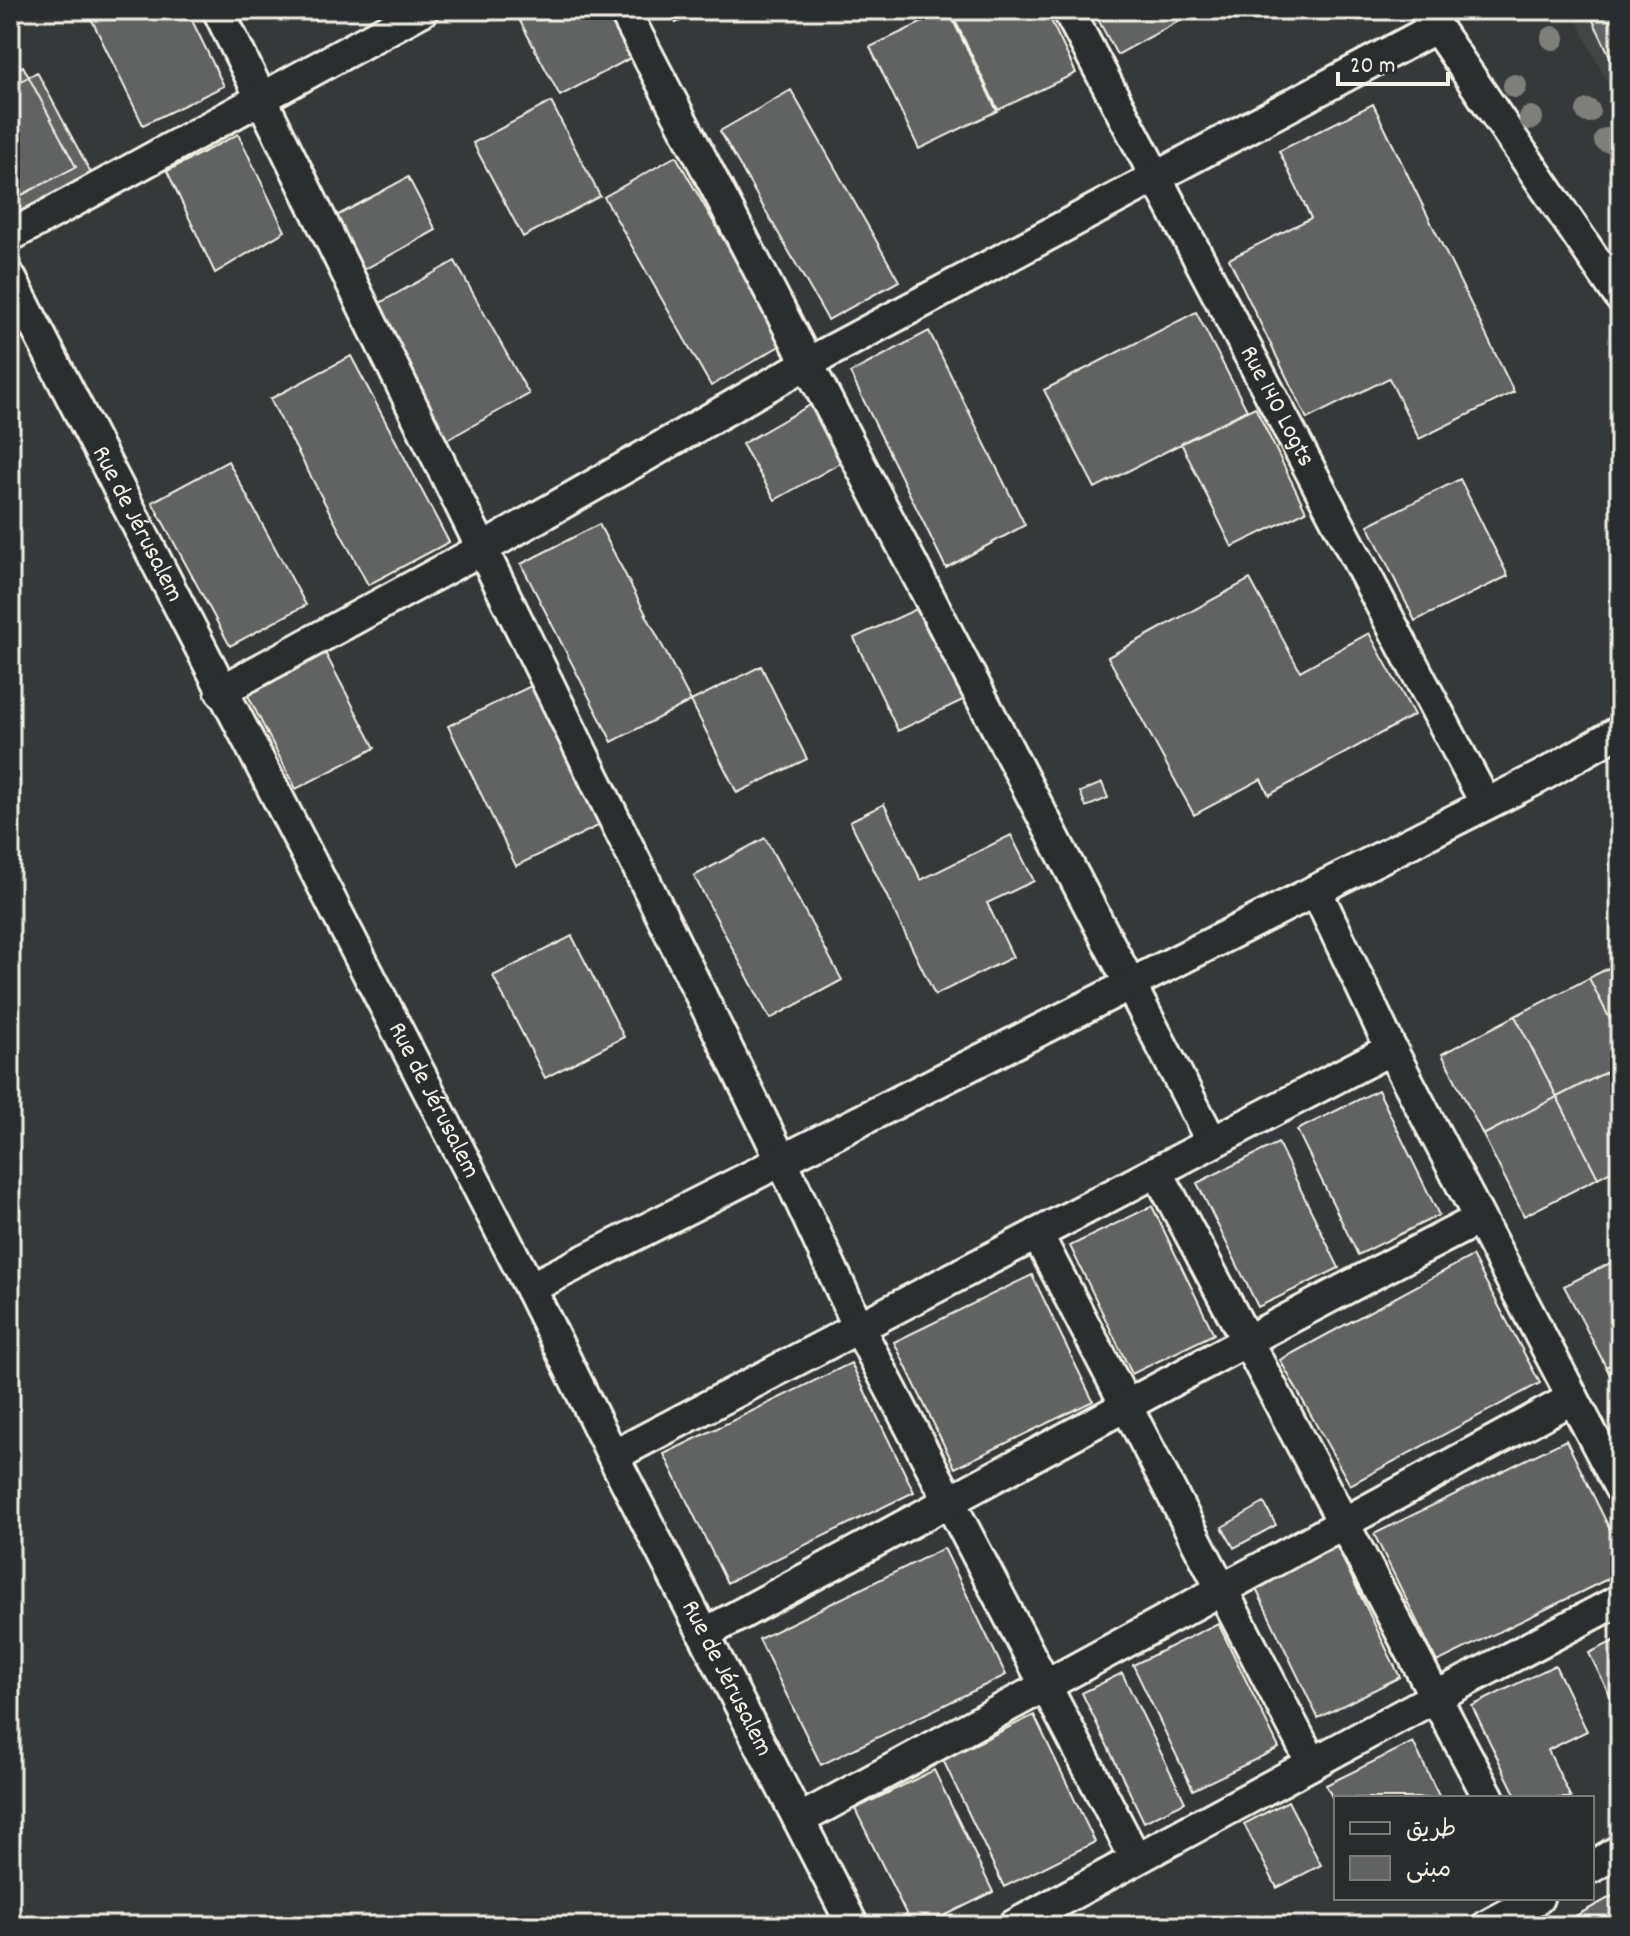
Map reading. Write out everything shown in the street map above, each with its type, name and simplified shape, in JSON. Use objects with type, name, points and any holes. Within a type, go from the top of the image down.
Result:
[{"type":"street","points":[[218,10],[782,1161],[859,1328],[1136,1859]]},
{"type":"street","points":[[10,236],[423,10]]},
{"type":"street","points":[[624,10],[1212,1142]]},
{"type":"street","name":"Rue 140 Logts","points":[[1068,10],[1486,804]]},
{"type":"street","points":[[221,691],[482,549],[808,363],[1155,176],[1430,19],[1620,297]]},
{"type":"street","name":"Rue de Jérusalem","points":[[10,277],[530,1288],[853,1926]]},
{"type":"street","points":[[530,1288],[1486,804],[1620,731]]},
{"type":"street","points":[[1316,890],[1391,1049],[1620,1488]]},
{"type":"street","points":[[613,1456],[1391,1049]]},
{"type":"street","points":[[1157,1171],[1488,1796]]},
{"type":"street","points":[[704,1634],[1245,1339],[1479,1219]]},
{"type":"street","points":[[1037,1234],[1312,1763]]},
{"type":"street","points":[[799,1820],[1573,1398]]},
{"type":"street","points":[[1013,1926],[1620,1600]]},
{"type":"street","points":[[1594,1866],[1620,1850]]},
{"type":"street","points":[[1487,1926],[1534,1900]]},
{"type":"shaded area","points":[[1572,10],[1588,10],[1620,77],[1620,110]]},
{"type":"building","points":[[87,10],[187,10],[224,86],[143,125]]},
{"type":"building","points":[[514,10],[612,10],[636,55],[560,96]]},
{"type":"building","points":[[670,10],[703,10],[676,23]]},
{"type":"building","points":[[948,10],[997,111],[919,149],[870,47]]},
{"type":"building","points":[[950,10],[1046,10],[1076,73],[998,110]]},
{"type":"building","points":[[1093,10],[1199,10],[1117,55]]},
{"type":"building","points":[[1588,10],[1620,10],[1620,77]]},
{"type":"building","points":[[23,66],[76,167],[10,201],[10,72]]},
{"type":"building","points":[[37,72],[91,173],[10,217],[10,87]]},
{"type":"building","points":[[791,90],[899,281],[828,320],[720,131]]},
{"type":"building","points":[[551,102],[600,196],[523,237],[473,143]]},
{"type":"building","points":[[1373,104],[1514,392],[1419,439],[1389,378],[1307,419],[1229,259],[1311,218],[1279,151]]},
{"type":"building","points":[[238,134],[285,231],[215,273],[167,171]]},
{"type":"building","points":[[676,156],[783,344],[711,386],[604,197]]},
{"type":"building","points":[[408,177],[436,230],[360,272],[331,219]]},
{"type":"building","points":[[455,261],[529,394],[445,441],[371,308]]},
{"type":"building","points":[[1196,312],[1247,410],[1095,488],[1044,390]]},
{"type":"building","points":[[929,331],[1025,525],[946,568],[850,373]]},
{"type":"building","points":[[351,356],[449,542],[368,585],[270,399]]},
{"type":"building","points":[[817,401],[849,458],[775,500],[742,444]]},
{"type":"building","points":[[1255,407],[1306,511],[1232,547],[1181,443]]},
{"type":"building","points":[[228,461],[306,605],[230,646],[152,502]]},
{"type":"building","points":[[1460,479],[1508,576],[1415,621],[1368,525]]},
{"type":"building","points":[[599,524],[691,701],[612,742],[521,564]]},
{"type":"building","points":[[1250,579],[1300,671],[1369,633],[1414,715],[1269,795],[1261,779],[1194,815],[1108,657]]},
{"type":"building","points":[[923,606],[967,698],[898,731],[854,638]]},
{"type":"building","points":[[322,647],[375,748],[296,789],[244,688]]},
{"type":"building","points":[[761,666],[807,759],[737,793],[691,701]]},
{"type":"building","points":[[533,685],[600,825],[516,866],[448,726]]},
{"type":"building","points":[[1102,783],[1108,798],[1086,807],[1080,792]]},
{"type":"building","points":[[884,804],[921,880],[1011,835],[1034,881],[987,903],[1013,957],[935,995],[850,821]]},
{"type":"building","points":[[765,838],[842,980],[770,1019],[694,876]]},
{"type":"building","points":[[572,936],[624,1037],[545,1078],[493,976]]},
{"type":"building","points":[[1620,962],[1620,1039],[1589,978]]},
{"type":"building","points":[[1589,978],[1620,1039],[1620,1065],[1557,1097],[1515,1016]]},
{"type":"building","points":[[1515,1016],[1557,1097],[1483,1135],[1442,1054]]},
{"type":"building","points":[[1620,1065],[1620,1166],[1598,1178],[1557,1097]]},
{"type":"building","points":[[1378,1090],[1439,1215],[1358,1255],[1297,1130]]},
{"type":"building","points":[[1557,1097],[1598,1178],[1524,1216],[1483,1135]]},
{"type":"building","points":[[1278,1143],[1339,1268],[1258,1307],[1197,1183]]},
{"type":"building","points":[[1152,1206],[1214,1334],[1132,1374],[1070,1246]]},
{"type":"building","points":[[1472,1256],[1540,1383],[1350,1485],[1280,1360]]},
{"type":"building","points":[[1620,1258],[1620,1360],[1606,1367],[1564,1286]]},
{"type":"building","points":[[1032,1275],[1093,1401],[955,1468],[894,1342]]},
{"type":"building","points":[[1620,1360],[1620,1395],[1606,1367]]},
{"type":"building","points":[[851,1363],[914,1492],[727,1583],[664,1454]]},
{"type":"building","points":[[1566,1440],[1620,1550],[1620,1573],[1437,1662],[1374,1534]]},
{"type":"building","points":[[1264,1503],[1276,1525],[1234,1548],[1222,1527]]},
{"type":"building","points":[[1337,1547],[1400,1677],[1318,1718],[1255,1587]]},
{"type":"building","points":[[944,1548],[1006,1675],[821,1765],[759,1639]]},
{"type":"building","points":[[1218,1623],[1279,1748],[1193,1790],[1133,1665]]},
{"type":"building","points":[[1620,1638],[1620,1716],[1589,1653]]},
{"type":"building","points":[[1555,1665],[1587,1731],[1548,1750],[1570,1796],[1516,1796],[1472,1706]]},
{"type":"building","points":[[1122,1673],[1185,1802],[1144,1822],[1082,1693]]},
{"type":"building","points":[[1034,1715],[1095,1842],[1004,1887],[943,1760]]},
{"type":"building","points":[[1413,1742],[1439,1796],[1334,1796],[1334,1801],[1326,1785]]},
{"type":"building","points":[[934,1770],[993,1892],[924,1926],[912,1926],[855,1809]]},
{"type":"building","points":[[1288,1801],[1321,1865],[1277,1888],[1244,1824]]},
{"type":"building","points":[[1620,1892],[1620,1926],[1557,1926]]}]
